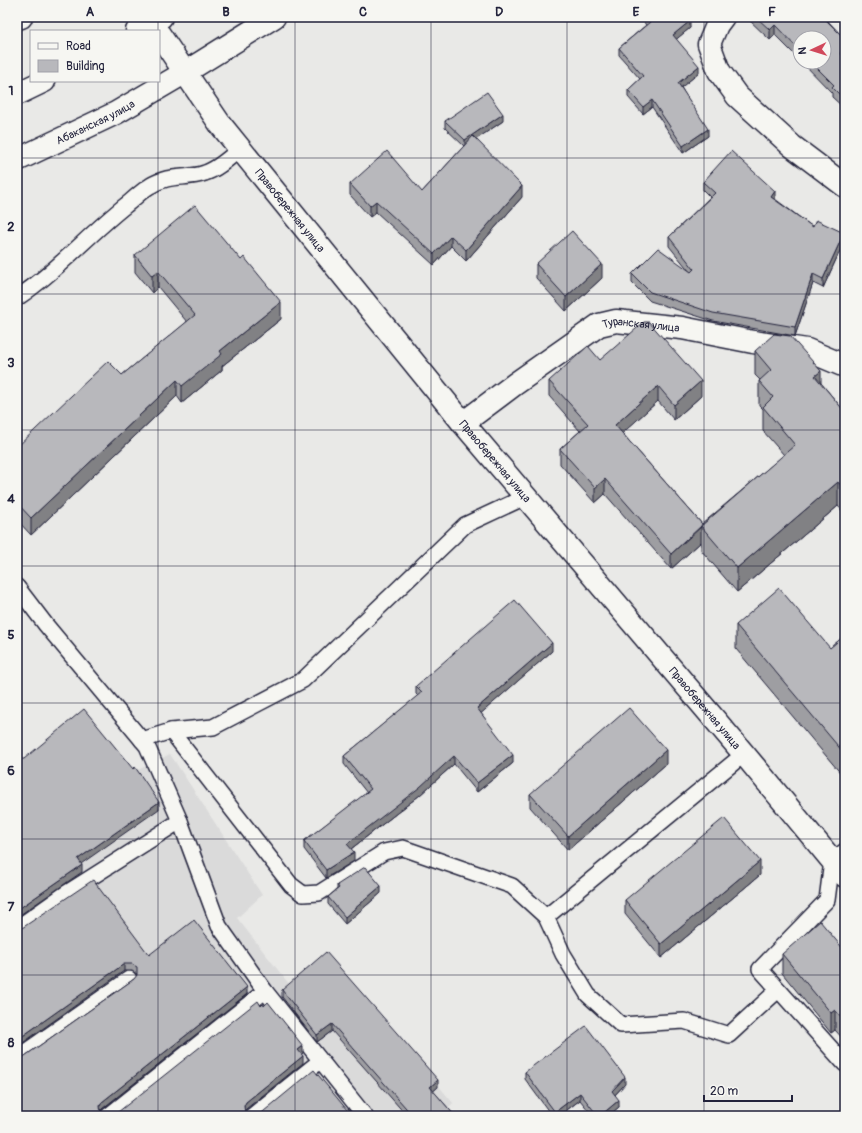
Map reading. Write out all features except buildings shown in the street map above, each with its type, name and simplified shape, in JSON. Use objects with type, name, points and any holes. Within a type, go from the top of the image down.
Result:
[{"type":"street","points":[[17,18],[21,17]]},
{"type":"street","name":"Абаканская улица","points":[[17,160],[116,113],[274,17]]},
{"type":"street","points":[[723,17],[717,25],[709,44],[718,71],[737,96],[792,146],[845,186]]},
{"type":"street","name":"Правобережная улица","points":[[160,37],[220,124],[463,423],[744,754],[841,863]]},
{"type":"street","points":[[17,94],[42,82]]},
{"type":"street","name":"Туранская улица","points":[[463,423],[515,384],[599,325],[616,321],[682,328],[753,342],[808,350],[845,366]]},
{"type":"lane","points":[[17,298],[39,284],[97,228],[149,186],[173,176],[206,173],[215,169],[240,149]]},
{"type":"lane","points":[[142,740],[171,731],[213,727],[303,680],[465,525],[525,497]]},
{"type":"lane","points":[[17,587],[46,625],[147,746],[180,822],[219,926],[265,991],[365,1116]]},
{"type":"lane","points":[[171,731],[291,885],[303,894],[319,893],[384,852],[403,848],[512,886],[546,917],[563,954],[588,995],[620,1025],[684,1021],[729,1035],[778,990]]},
{"type":"lane","points":[[546,917],[744,754]]},
{"type":"lane","points":[[17,928],[65,894],[180,822]]},
{"type":"lane","points":[[841,863],[827,900],[760,970],[845,1064]]},
{"type":"lane","points":[[17,1058],[129,979]]},
{"type":"lane","points":[[108,1116],[265,991]]},
{"type":"lane","points":[[252,1116],[320,1061]]},
{"type":"shaded area","points":[[170,754],[262,895],[237,918],[289,984],[328,954],[453,1103],[447,1109],[453,1116],[17,1116],[17,854],[136,771]]}]
